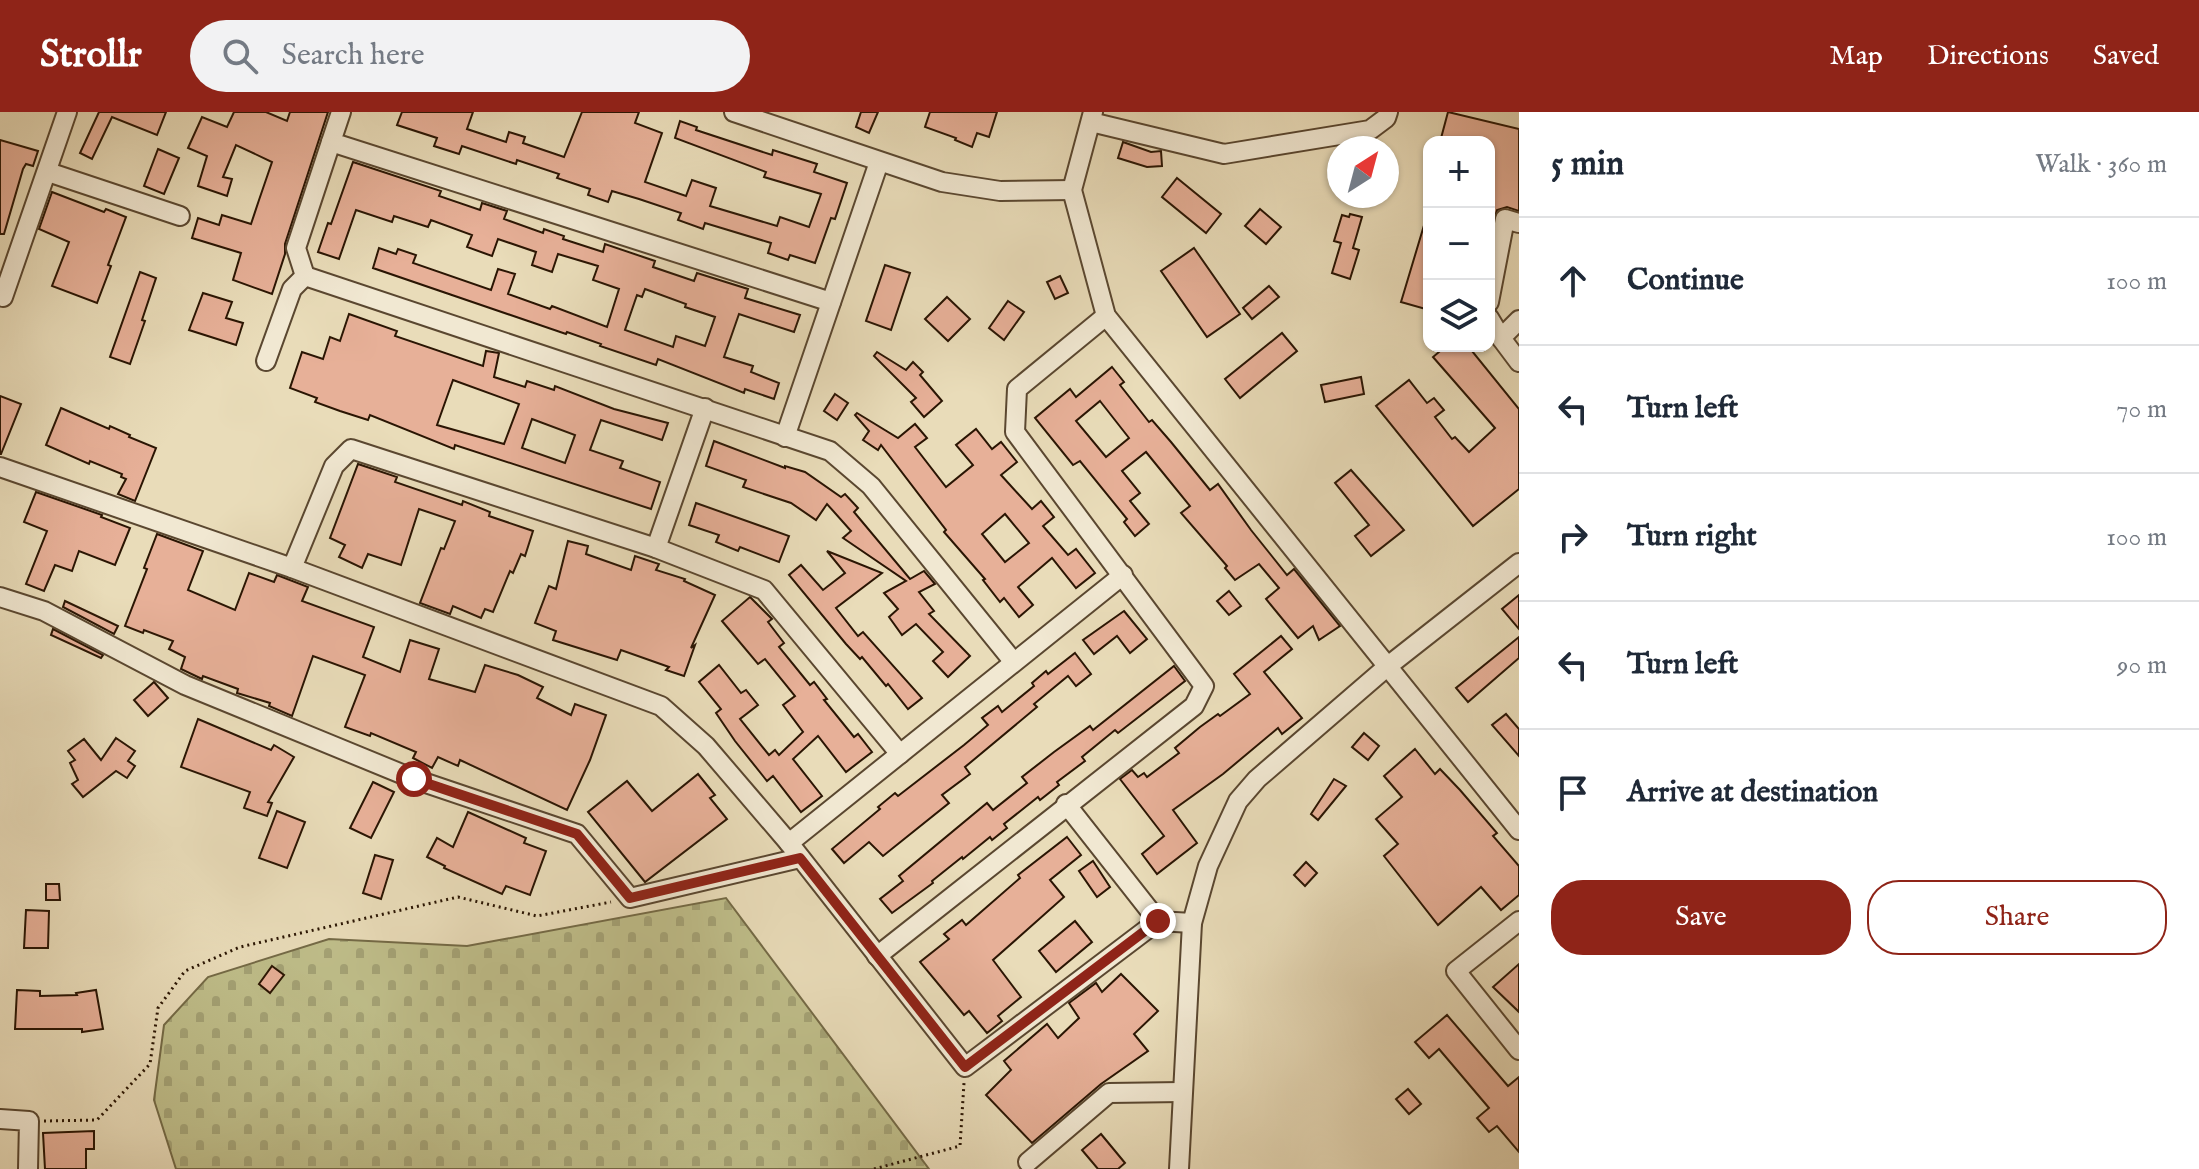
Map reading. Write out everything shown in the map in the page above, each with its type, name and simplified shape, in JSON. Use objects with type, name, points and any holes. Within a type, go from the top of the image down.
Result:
[{"type":"street","points":[[3,297],[67,112]]},
{"type":"street","points":[[305,276],[296,248],[341,112]]},
{"type":"street","points":[[734,112],[942,182],[1000,191],[1072,190]]},
{"type":"street","points":[[1388,112],[1386,118],[1370,130],[1224,154],[1092,117],[1072,190],[1106,316],[1519,830]]},
{"type":"street","points":[[331,142],[831,302]]},
{"type":"street","points":[[785,437],[879,162]]},
{"type":"street","points":[[48,172],[180,216]]},
{"type":"street","points":[[1493,280],[1505,219],[1519,223]]},
{"type":"street","points":[[266,361],[292,289],[305,276]]},
{"type":"street","points":[[305,276],[830,451],[871,486],[1013,661]]},
{"type":"street","points":[[877,956],[1194,706],[1204,686],[1015,432],[1017,389],[1106,316]]},
{"type":"street","points":[[1501,338],[1519,320]]},
{"type":"street","points":[[1495,328],[1519,362]]},
{"type":"street","points":[[656,548],[705,408]]},
{"type":"street","points":[[292,568],[334,466],[351,449],[656,548],[764,590],[900,754]]},
{"type":"street","points":[[0,467],[292,568],[661,706],[706,746],[794,850],[965,1067],[1158,921],[1192,923]]},
{"type":"street","points":[[1179,1169],[1192,923],[1208,866],[1238,801],[1257,779],[1388,666],[1519,563]]},
{"type":"street","points":[[0,597],[44,611],[199,691],[414,779],[577,834],[630,898],[794,850],[900,754],[1123,575]]},
{"type":"street","points":[[1066,804],[1158,921]]},
{"type":"street","points":[[1519,921],[1456,971],[1519,1050]]},
{"type":"street","points":[[1028,1162],[1109,1093],[1182,1092]]},
{"type":"street","points":[[0,1119],[29,1121],[28,1169]]},
{"type":"path","points":[[29,1121],[97,1120],[150,1064],[158,1008],[185,971],[240,947],[458,897],[537,916],[630,898]]},
{"type":"path","points":[[874,1169],[960,1146],[965,1067]]},
{"type":"green space","points":[[726,898],[929,1169],[176,1169],[154,1100],[164,1025],[208,977],[329,939],[467,946]]},
{"type":"building","points":[[99,112],[166,112],[157,135],[112,117],[92,159],[80,153]]},
{"type":"building","points":[[234,112],[266,112],[287,121],[290,112],[328,112],[272,294],[233,280],[241,253],[192,238],[198,218],[219,225],[222,215],[251,224],[272,162],[236,145],[223,177],[232,179],[227,196],[198,186],[207,156],[188,148],[202,117],[227,127]]},
{"type":"building","points":[[402,112],[473,112],[467,129],[506,142],[509,132],[525,137],[523,143],[564,157],[582,112],[639,112],[635,123],[662,133],[645,182],[686,196],[692,180],[716,188],[710,206],[777,226],[780,217],[809,227],[821,194],[764,177],[766,172],[675,138],[680,121],[697,127],[696,130],[772,155],[773,150],[817,164],[814,172],[847,183],[815,263],[790,255],[788,260],[768,253],[771,243],[705,223],[703,229],[678,220],[681,213],[639,199],[612,191],[608,202],[588,195],[590,189],[557,178],[559,174],[517,160],[516,164],[462,146],[459,154],[434,146],[437,138],[397,125]]},
{"type":"building","points":[[861,112],[878,112],[869,133],[856,127]]},
{"type":"building","points":[[930,112],[997,112],[989,137],[977,133],[972,147],[925,127]]},
{"type":"building","points":[[1448,112],[1519,129],[1519,211],[1507,207],[1497,210],[1495,217],[1495,136],[1442,136]]},
{"type":"building","points":[[0,140],[38,151],[33,166],[26,164],[23,169],[4,234],[0,234]]},
{"type":"building","points":[[1123,142],[1151,152],[1161,151],[1162,166],[1147,167],[1118,158]]},
{"type":"building","points":[[158,149],[179,158],[164,194],[144,186]]},
{"type":"building","points":[[353,162],[441,191],[439,196],[480,210],[482,203],[507,211],[504,219],[543,233],[544,229],[564,236],[563,239],[603,252],[605,244],[655,261],[653,267],[694,281],[697,273],[748,289],[745,298],[800,315],[794,332],[739,314],[724,357],[753,366],[751,372],[779,383],[774,399],[745,389],[744,393],[658,359],[656,365],[373,268],[379,248],[396,254],[398,249],[416,255],[413,263],[491,290],[498,269],[515,274],[508,294],[550,309],[552,306],[607,327],[619,289],[593,280],[598,266],[558,254],[552,272],[532,265],[536,252],[498,239],[492,256],[467,247],[472,235],[431,220],[428,227],[394,216],[392,222],[356,210],[339,259],[318,252],[328,223],[331,224]],"holes":[[[645,289],[686,304],[685,307],[715,317],[705,346],[676,336],[673,347],[625,330],[637,295],[642,297]]]},
{"type":"building","points":[[1177,178],[1221,214],[1206,233],[1162,197]]},
{"type":"building","points":[[52,192],[126,217],[97,303],[52,286],[69,242],[39,229]]},
{"type":"building","points":[[1260,209],[1281,227],[1266,244],[1245,226]]},
{"type":"building","points":[[1350,214],[1362,217],[1353,248],[1359,250],[1350,279],[1332,273],[1341,243],[1334,241],[1342,215],[1349,217]]},
{"type":"building","points":[[1423,229],[1423,308],[1401,302]]},
{"type":"building","points":[[1194,248],[1240,314],[1207,337],[1161,271]]},
{"type":"building","points":[[885,265],[910,273],[891,330],[866,321]]},
{"type":"building","points":[[140,272],[156,278],[130,364],[110,357]]},
{"type":"building","points":[[1060,276],[1068,293],[1055,299],[1047,282]]},
{"type":"building","points":[[1269,286],[1279,297],[1252,319],[1243,308]]},
{"type":"building","points":[[203,293],[232,302],[226,318],[243,323],[236,345],[189,330]]},
{"type":"building","points":[[947,297],[970,319],[948,341],[925,319]]},
{"type":"building","points":[[1008,301],[1024,312],[1004,340],[989,328]]},
{"type":"building","points":[[349,314],[397,331],[395,336],[483,366],[486,351],[499,353],[494,377],[525,387],[527,381],[554,390],[555,386],[614,409],[668,423],[662,440],[601,420],[590,450],[623,461],[620,468],[660,482],[651,509],[455,445],[454,449],[370,415],[368,420],[340,411],[290,388],[302,352],[323,359],[330,337],[340,341]],"holes":[[[453,380],[519,404],[504,444],[437,425]],[[532,419],[575,435],[565,463],[522,448]]]},
{"type":"building","points":[[1282,333],[1297,351],[1240,398],[1225,379]]},
{"type":"building","points":[[877,352],[906,370],[913,362],[942,401],[924,417],[911,402],[916,398],[874,356]]},
{"type":"building","points":[[1439,352],[1473,352],[1519,409],[1519,489],[1473,526],[1376,406],[1409,380],[1427,403],[1434,398],[1444,410],[1435,417],[1452,439],[1455,437],[1469,452],[1495,428],[1433,357]]},
{"type":"building","points":[[1112,367],[1124,382],[1120,385],[1149,422],[1152,420],[1210,490],[1218,484],[1287,575],[1294,569],[1340,626],[1319,640],[1313,626],[1298,638],[1266,599],[1279,588],[1259,564],[1235,580],[1225,568],[1227,566],[1181,513],[1190,506],[1146,452],[1122,471],[1140,493],[1130,501],[1149,524],[1135,536],[1124,522],[1127,519],[1080,461],[1073,465],[1035,418],[1070,389],[1076,397]],"holes":[[[1100,401],[1129,438],[1106,457],[1076,421]]]},
{"type":"building","points":[[1361,377],[1364,394],[1325,402],[1321,385]]},
{"type":"building","points":[[835,394],[848,403],[837,420],[824,411]]},
{"type":"building","points":[[0,396],[21,404],[1,454],[0,454]]},
{"type":"building","points":[[61,408],[109,429],[110,426],[156,448],[135,501],[118,494],[126,479],[121,477],[122,474],[90,461],[89,464],[46,445]]},
{"type":"building","points":[[857,413],[898,438],[915,424],[927,438],[915,447],[946,487],[973,465],[956,445],[976,429],[992,449],[1001,442],[1017,462],[1001,475],[1032,509],[1041,501],[1054,517],[1043,526],[1068,555],[1076,549],[1095,573],[1076,588],[1052,558],[1018,587],[1033,605],[1019,617],[1004,598],[1000,602],[881,445],[878,450],[863,440],[869,431],[855,415]],"holes":[[[1005,514],[1029,543],[1005,562],[982,534]]]},
{"type":"building","points":[[714,441],[785,468],[805,472],[841,497],[845,494],[858,508],[854,512],[910,579],[924,571],[935,584],[919,592],[934,611],[929,614],[970,656],[948,677],[933,661],[943,652],[916,624],[902,635],[889,617],[898,609],[884,593],[906,581],[843,538],[851,531],[827,504],[816,520],[791,503],[743,487],[746,480],[706,466]]},
{"type":"building","points":[[358,464],[397,477],[395,482],[462,505],[463,501],[490,512],[489,516],[533,531],[525,556],[521,554],[513,573],[510,571],[493,612],[485,609],[481,618],[453,606],[450,614],[420,603],[455,521],[419,509],[401,565],[368,554],[362,568],[339,557],[345,545],[330,538]]},
{"type":"building","points":[[1351,470],[1404,530],[1371,556],[1355,536],[1369,525],[1335,483]]},
{"type":"building","points":[[36,492],[130,528],[115,565],[79,551],[72,571],[55,565],[44,591],[26,584],[47,531],[24,522]]},
{"type":"building","points":[[696,503],[789,536],[779,562],[740,547],[738,551],[716,542],[719,535],[689,525]]},
{"type":"building","points":[[157,534],[203,551],[188,590],[235,610],[249,573],[274,582],[277,575],[308,587],[302,601],[374,627],[363,657],[400,672],[410,640],[439,649],[429,679],[475,692],[485,665],[543,687],[537,698],[571,715],[575,704],[606,715],[567,810],[460,760],[458,766],[438,757],[432,768],[413,758],[416,752],[371,733],[370,736],[345,727],[365,675],[313,656],[292,716],[269,706],[270,703],[237,693],[238,689],[203,676],[202,679],[181,669],[185,657],[169,649],[173,641],[125,626]]},
{"type":"building","points":[[568,541],[588,546],[586,554],[631,570],[635,556],[659,564],[656,570],[685,579],[715,595],[691,648],[695,645],[684,676],[666,670],[669,667],[621,650],[617,660],[553,640],[556,631],[535,623],[549,586],[556,589]]},
{"type":"building","points":[[827,551],[882,573],[836,608],[858,636],[863,632],[922,698],[908,709],[888,684],[886,686],[862,657],[860,659],[846,644],[789,575],[801,565],[823,590],[845,573]]},
{"type":"building","points":[[1229,591],[1241,606],[1229,615],[1217,601]]},
{"type":"building","points":[[1519,595],[1519,629],[1502,609]]},
{"type":"building","points":[[750,597],[772,619],[768,622],[784,643],[779,647],[810,685],[814,682],[827,699],[824,700],[854,737],[858,734],[872,752],[846,772],[818,736],[793,759],[822,796],[801,812],[773,776],[767,781],[735,741],[716,713],[721,709],[699,682],[719,665],[741,693],[746,690],[758,705],[740,719],[769,755],[775,750],[779,755],[803,732],[783,705],[795,696],[765,659],[758,664],[722,621]]},
{"type":"building","points":[[65,601],[118,626],[114,634],[63,607]]},
{"type":"building","points":[[1124,611],[1147,639],[1130,653],[1117,636],[1094,654],[1083,640]]},
{"type":"building","points":[[53,629],[103,655],[101,658],[51,635]]},
{"type":"building","points":[[1281,636],[1292,649],[1264,672],[1302,718],[1282,734],[1278,728],[1223,774],[1173,810],[1197,843],[1157,874],[1142,854],[1164,836],[1120,779],[1132,770],[1138,777],[1144,773],[1147,777],[1179,753],[1175,748],[1200,727],[1250,694],[1234,674]]},
{"type":"building","points":[[1519,637],[1519,658],[1468,702],[1456,688]]},
{"type":"building","points":[[1075,653],[1091,674],[1076,686],[1068,676],[1034,704],[1037,707],[965,767],[970,774],[942,795],[949,803],[883,856],[869,842],[844,863],[832,849],[895,793],[898,796],[988,725],[982,718],[998,706],[1002,712],[1034,686],[1032,683],[1046,671],[1048,674]]},
{"type":"building","points":[[1174,666],[1185,681],[1082,757],[1085,761],[1057,782],[1059,785],[1004,824],[1007,828],[992,840],[990,837],[962,857],[892,913],[880,899],[903,881],[899,876],[987,803],[993,810],[1027,783],[1022,777],[1090,726],[1093,730]]},
{"type":"building","points":[[154,682],[168,698],[148,716],[134,700]]},
{"type":"building","points":[[1506,714],[1519,729],[1519,756],[1492,725]]},
{"type":"building","points":[[198,719],[271,750],[274,745],[294,757],[268,802],[272,803],[267,816],[244,808],[250,792],[181,767]]},
{"type":"building","points":[[1364,733],[1379,746],[1368,760],[1352,747]]},
{"type":"building","points":[[116,738],[135,751],[128,761],[135,766],[127,778],[116,771],[83,797],[72,784],[78,780],[70,763],[75,760],[68,751],[84,739],[101,760]]},
{"type":"building","points":[[1415,749],[1435,774],[1440,769],[1460,790],[1497,833],[1493,836],[1519,866],[1519,895],[1501,910],[1481,887],[1438,925],[1384,856],[1398,844],[1376,819],[1402,797],[1384,776]]},
{"type":"building","points":[[698,774],[715,795],[710,798],[727,819],[645,882],[588,812],[627,781],[652,811]]},
{"type":"building","points":[[1334,779],[1346,786],[1318,820],[1311,814]]},
{"type":"building","points":[[373,782],[394,792],[371,838],[350,828]]},
{"type":"building","points":[[277,811],[305,822],[287,868],[259,858]]},
{"type":"building","points":[[468,812],[526,838],[524,843],[546,851],[530,895],[506,886],[502,894],[427,857],[437,838],[453,847]]},
{"type":"building","points":[[1067,837],[1081,855],[1050,880],[1064,897],[993,960],[1021,997],[998,1016],[1002,1021],[987,1033],[969,1011],[964,1015],[920,962],[949,939],[944,934],[962,920],[966,925],[1020,878],[1018,875]]},
{"type":"building","points":[[375,855],[393,860],[381,899],[363,893]]},
{"type":"building","points":[[1093,861],[1110,887],[1097,897],[1079,871]]},
{"type":"building","points":[[1306,862],[1317,873],[1305,886],[1294,875]]},
{"type":"building","points":[[46,884],[59,884],[60,900],[46,900]]},
{"type":"building","points":[[26,910],[49,911],[48,948],[24,948]]},
{"type":"building","points":[[1075,921],[1092,942],[1056,972],[1039,951]]},
{"type":"building","points":[[1519,964],[1519,1012],[1493,987]]},
{"type":"building","points":[[272,966],[284,975],[270,993],[259,984]]},
{"type":"building","points":[[1121,974],[1158,1011],[1134,1034],[1148,1051],[1101,1084],[1032,1143],[986,1095],[1011,1070],[1004,1061],[1047,1024],[1058,1038],[1079,1018],[1069,1003],[1096,983],[1102,992]]},
{"type":"building","points":[[17,990],[40,991],[40,996],[77,995],[96,990],[103,1029],[82,1032],[82,1029],[15,1029]]},
{"type":"building","points":[[1447,1015],[1508,1086],[1519,1077],[1519,1152],[1497,1126],[1489,1132],[1477,1118],[1489,1108],[1439,1049],[1429,1058],[1415,1042]]},
{"type":"building","points":[[1408,1089],[1421,1104],[1409,1114],[1396,1099]]},
{"type":"building","points":[[94,1131],[94,1149],[86,1149],[86,1169],[45,1169],[43,1133]]},
{"type":"building","points":[[1101,1134],[1125,1163],[1118,1169],[1098,1169],[1082,1150]]},
{"type":"route","points":[[414,779],[577,834],[630,898],[800,858],[965,1067],[1158,921]]}]
